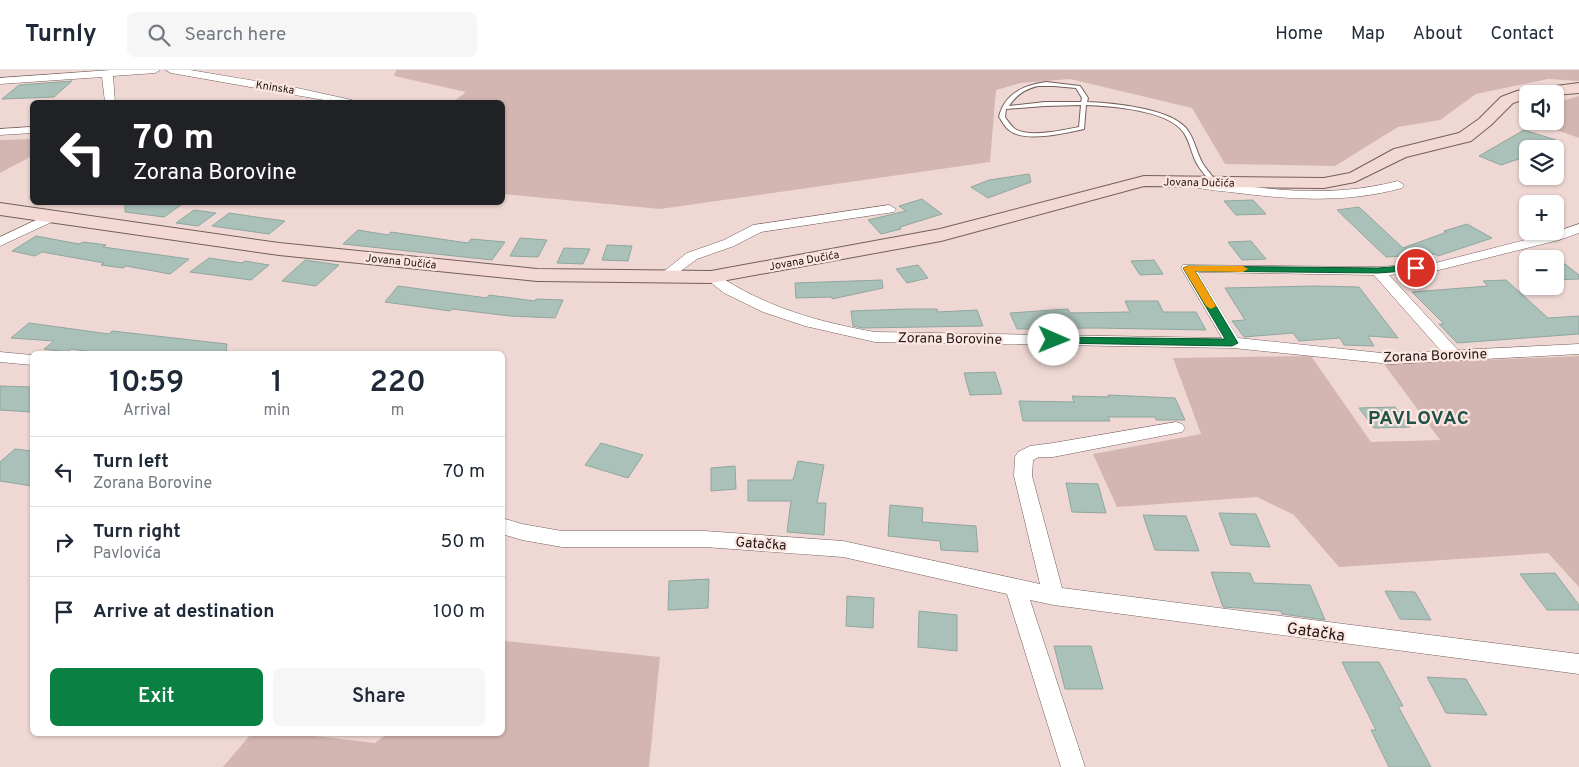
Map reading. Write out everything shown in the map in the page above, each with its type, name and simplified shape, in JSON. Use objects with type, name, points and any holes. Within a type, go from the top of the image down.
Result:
[{"type":"main road","name":"Jovana Dučića","points":[[0,209],[280,249],[537,275],[711,277],[941,235],[1122,186],[1144,182],[1324,183],[1355,177],[1400,153],[1438,145],[1465,136],[1485,122],[1507,100],[1522,94],[1545,90],[1579,88]]},
{"type":"street","points":[[0,80],[155,70]]},
{"type":"street","name":"Kninska","points":[[171,70],[297,90],[340,100]]},
{"type":"street","points":[[107,74],[110,100]]},
{"type":"street","points":[[0,132],[30,130]]},
{"type":"street","points":[[1174,182],[1300,196],[1348,194],[1388,189],[1398,185]]},
{"type":"street","points":[[665,276],[692,256],[729,242],[758,228],[889,209]]},
{"type":"street","points":[[0,242],[53,216]]},
{"type":"street","points":[[1232,343],[1188,268],[1378,271],[1435,266],[1459,262],[1554,237],[1579,228]]},
{"type":"street","points":[[1378,271],[1453,355]]},
{"type":"street","name":"Zorana Borovine","points":[[711,277],[742,296],[794,318],[839,331],[875,337],[1232,343],[1391,359],[1579,349]]},
{"type":"street","points":[[0,357],[30,360]]},
{"type":"street","points":[[1054,596],[1023,476],[1024,457],[1036,451],[1053,450],[1176,428]]},
{"type":"street","name":"Gatačka","points":[[505,527],[562,540],[705,540],[843,549],[1054,596],[1434,647],[1579,664]]},
{"type":"street","points":[[1016,588],[1073,767]]},
{"type":"lane","points":[[1057,82],[1078,87],[1085,98],[1082,128],[1050,133],[1020,134],[1011,130],[1002,118],[1004,108],[1015,94],[1027,88],[1057,82]]},
{"type":"lane","points":[[1004,108],[1107,104],[1143,110],[1170,120],[1182,127],[1190,137],[1200,165],[1214,182]]},
{"type":"shaded area","points":[[396,70],[1579,70],[1579,81],[1548,79],[1476,94],[1440,120],[1398,127],[1335,166],[1225,164],[1192,108],[1070,79],[1021,83],[996,90],[990,162],[660,209],[505,194],[505,100],[456,100],[466,92],[394,76]]},
{"type":"shaded area","points":[[1579,96],[1579,138],[1557,130],[1564,130],[1564,100]]},
{"type":"shaded area","points":[[30,139],[30,157],[0,173],[0,140]]},
{"type":"shaded area","points":[[1311,356],[1371,442],[1440,440],[1384,364],[1579,356],[1579,587],[1548,553],[1339,567],[1294,515],[1257,497],[1117,507],[1093,454],[1201,434],[1173,358]]},
{"type":"shaded area","points":[[505,641],[660,657],[649,767],[223,767],[249,736],[315,736],[375,743],[384,736],[505,736]]},
{"type":"building","points":[[72,81],[54,97],[2,99],[19,85]]},
{"type":"building","points":[[1524,130],[1556,140],[1519,140],[1519,159],[1501,165],[1479,156]]},
{"type":"building","points":[[1029,174],[1031,182],[988,198],[971,187],[989,180]]},
{"type":"building","points":[[922,199],[942,214],[881,234],[868,220],[906,211],[899,206]]},
{"type":"building","points":[[1253,200],[1266,214],[1236,215],[1224,201]]},
{"type":"building","points":[[125,205],[181,205],[164,217],[125,212]]},
{"type":"building","points":[[1359,207],[1403,248],[1447,232],[1444,231],[1467,224],[1492,238],[1438,256],[1435,254],[1386,257],[1337,210]]},
{"type":"building","points":[[194,210],[216,213],[198,226],[176,223]]},
{"type":"building","points":[[229,213],[285,221],[269,234],[212,226]]},
{"type":"building","points":[[358,230],[388,235],[391,232],[468,243],[471,239],[505,242],[492,260],[343,244]]},
{"type":"building","points":[[36,236],[79,244],[84,242],[106,245],[103,247],[189,259],[170,274],[126,266],[123,268],[101,265],[104,263],[42,252],[35,256],[12,251]]},
{"type":"building","points":[[520,238],[547,240],[538,257],[510,256]]},
{"type":"building","points":[[1251,241],[1266,259],[1242,260],[1228,242]]},
{"type":"building","points":[[607,245],[632,246],[628,261],[602,260]]},
{"type":"building","points":[[564,248],[590,249],[583,264],[557,263]]},
{"type":"building","points":[[209,258],[269,265],[251,280],[190,272]]},
{"type":"building","points":[[305,260],[339,265],[316,286],[282,281]]},
{"type":"building","points":[[1154,260],[1163,274],[1140,275],[1131,261]]},
{"type":"building","points":[[1564,264],[1579,275],[1579,279],[1564,280]]},
{"type":"building","points":[[918,265],[928,278],[907,283],[896,269]]},
{"type":"building","points":[[882,280],[883,288],[832,299],[832,297],[796,298],[795,283]]},
{"type":"building","points":[[1506,280],[1519,292],[1519,295],[1523,295],[1548,318],[1579,316],[1579,334],[1457,343],[1439,324],[1444,324],[1412,292],[1488,286],[1483,281]]},
{"type":"building","points":[[398,286],[487,298],[489,295],[535,301],[536,299],[563,300],[555,318],[510,316],[452,309],[450,311],[385,302]]},
{"type":"building","points":[[1359,287],[1398,338],[1368,336],[1374,346],[1344,345],[1340,338],[1299,341],[1293,333],[1244,337],[1232,321],[1245,320],[1225,288]]},
{"type":"building","points":[[1125,301],[1158,301],[1163,312],[1196,312],[1206,330],[1017,329],[1010,313],[1068,309],[1070,313],[1130,312]]},
{"type":"building","points":[[937,309],[938,312],[977,310],[983,326],[862,328],[853,326],[851,311]]},
{"type":"building","points":[[29,323],[109,334],[112,331],[227,344],[226,351],[85,351],[71,349],[68,351],[59,351],[44,349],[54,341],[11,338]]},
{"type":"building","points":[[995,372],[1002,394],[970,395],[964,373]]},
{"type":"building","points":[[0,386],[30,387],[30,412],[0,410]]},
{"type":"building","points":[[1108,395],[1175,398],[1185,420],[1156,420],[1155,417],[1108,417],[1110,421],[1023,421],[1019,401],[1074,402],[1072,396],[1109,397]]},
{"type":"building","points":[[1395,407],[1410,427],[1374,428],[1359,408]]},
{"type":"building","points":[[601,443],[643,455],[628,478],[585,465]]},
{"type":"building","points":[[15,449],[30,451],[30,486],[0,481],[0,462]]},
{"type":"building","points":[[798,461],[824,465],[817,503],[826,503],[824,535],[787,532],[791,501],[748,501],[748,480],[793,480]]},
{"type":"building","points":[[735,466],[736,489],[711,491],[711,468]]},
{"type":"building","points":[[1066,483],[1098,484],[1106,513],[1072,512]]},
{"type":"building","points":[[890,505],[923,508],[922,522],[976,526],[978,552],[941,550],[940,541],[888,536]]},
{"type":"building","points":[[1219,513],[1256,514],[1270,547],[1231,545]]},
{"type":"building","points":[[1143,515],[1186,516],[1199,551],[1155,550]]},
{"type":"building","points":[[1211,572],[1250,573],[1254,583],[1310,585],[1325,620],[1282,614],[1281,611],[1223,607]]},
{"type":"building","points":[[1555,573],[1579,605],[1579,610],[1547,610],[1520,574]]},
{"type":"building","points":[[709,579],[708,608],[668,610],[669,581]]},
{"type":"building","points":[[1385,591],[1415,592],[1431,620],[1400,619]]},
{"type":"building","points":[[847,596],[874,598],[873,628],[846,626]]},
{"type":"building","points":[[919,611],[957,615],[957,651],[918,647]]},
{"type":"building","points":[[1054,646],[1091,646],[1103,689],[1065,689]]},
{"type":"building","points":[[1342,662],[1379,662],[1403,706],[1398,706],[1431,767],[1389,767],[1371,730],[1376,730]]},
{"type":"building","points":[[1427,677],[1466,679],[1487,715],[1446,713]]},
{"type":"slow traffic","points":[[1211,306],[1188,268],[1243,269]]},
{"type":"district","name":"PAVLOVAC","points":[[1419,417]]},
{"type":"route","points":[[1054,340],[1232,343],[1188,268],[1378,271],[1416,268]]}]
